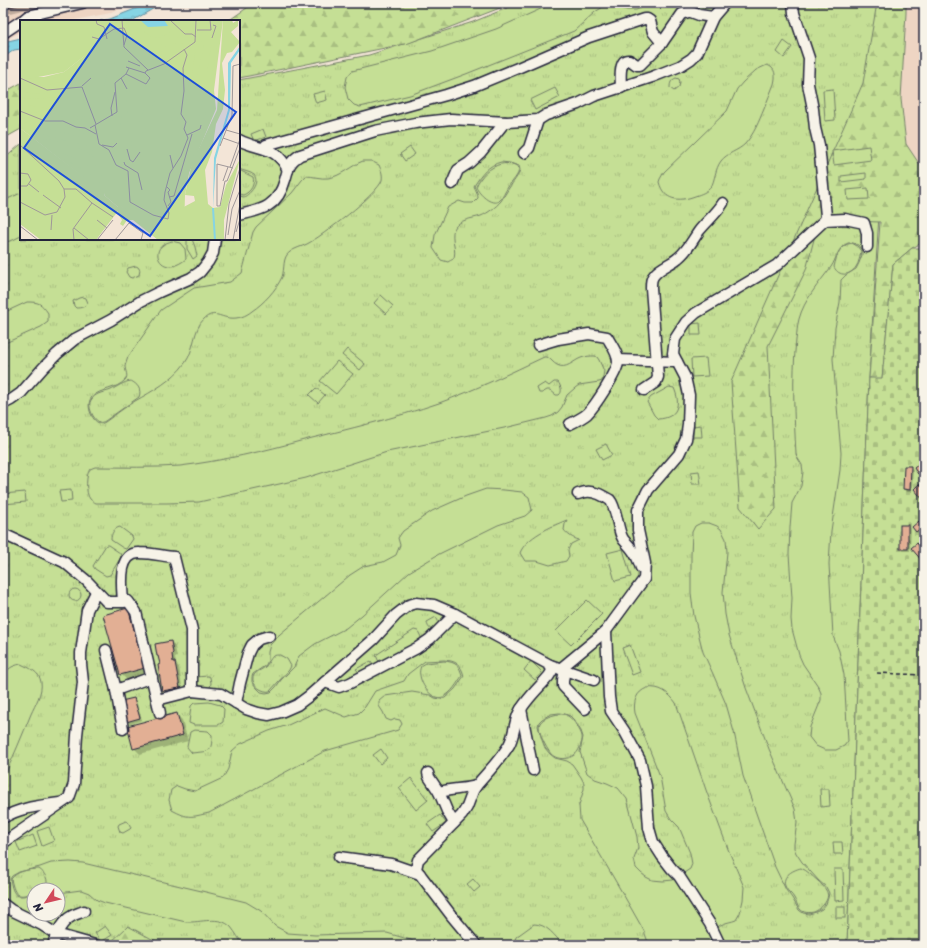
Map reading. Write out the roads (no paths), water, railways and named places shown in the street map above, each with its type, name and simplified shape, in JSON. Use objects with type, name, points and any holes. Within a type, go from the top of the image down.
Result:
[{"type":"lane","points":[[22,20],[28,16],[82,3]]},
{"type":"lane","points":[[240,215],[259,211],[270,205],[282,190],[288,166],[293,159],[300,154],[375,131],[415,124],[451,120],[505,122],[538,120],[546,115],[578,104],[594,96],[621,88],[680,66],[697,53],[713,17],[725,3]]},
{"type":"lane","points":[[562,670],[606,632],[644,579],[645,563],[638,530],[638,510],[648,490],[679,454],[686,439],[688,425],[690,395],[685,377],[673,354],[675,339],[686,322],[696,313],[777,265],[825,220],[826,216],[819,145],[808,84],[809,58],[794,13],[793,3]]},
{"type":"lane","points":[[621,88],[621,66],[624,62],[628,60],[640,65],[662,43],[682,14],[691,12],[713,17]]},
{"type":"lane","points":[[264,148],[266,145],[474,86],[589,38],[644,19],[647,19],[650,22],[653,32],[662,43]]},
{"type":"lane","points":[[3,33],[20,22]]},
{"type":"lane","points":[[524,153],[529,148],[538,120]]},
{"type":"lane","points":[[452,184],[458,170],[469,163],[481,152],[505,122]]},
{"type":"lane","points":[[240,140],[259,148],[270,150],[278,156],[288,170]]},
{"type":"lane","points":[[644,390],[656,382],[658,377],[651,280],[656,273],[679,258],[690,245],[697,233],[723,203]]},
{"type":"lane","points":[[825,220],[845,219],[864,223],[868,233],[867,247]]},
{"type":"lane","points":[[3,404],[21,393],[47,363],[75,339],[111,320],[141,301],[191,278],[200,272],[208,262],[215,240]]},
{"type":"lane","points":[[538,345],[558,339],[589,334],[607,337],[614,347],[618,360],[614,372],[597,401],[586,415],[570,424]]},
{"type":"lane","points":[[618,360],[677,362]]},
{"type":"lane","points":[[578,494],[585,491],[590,491],[610,500],[624,540],[633,551],[639,562],[644,579]]},
{"type":"lane","points":[[3,534],[64,562],[86,581],[106,602],[128,601],[136,612],[160,714]]},
{"type":"lane","points":[[123,602],[122,577],[125,561],[131,554],[139,552],[174,558],[192,630],[192,691]]},
{"type":"lane","points":[[3,843],[69,798],[74,784],[77,735],[83,682],[81,653],[87,610],[96,592]]},
{"type":"lane","points":[[157,700],[192,691],[221,694],[246,709],[258,713],[268,715],[281,712],[296,705],[325,682],[373,640],[396,615],[416,603],[434,605],[455,614],[550,665],[594,680]]},
{"type":"lane","points":[[325,682],[339,687],[350,683],[417,648],[430,639],[455,614]]},
{"type":"lane","points":[[606,632],[608,697],[611,711],[625,732],[640,760],[646,786],[649,828],[653,842],[662,856],[679,876],[710,924],[720,945]]},
{"type":"lane","points":[[236,703],[248,653],[252,645],[259,639],[269,636]]},
{"type":"lane","points":[[106,650],[124,729]]},
{"type":"lane","points":[[476,945],[416,869],[418,860],[454,823],[467,807],[473,790],[501,757],[510,743],[521,709],[549,676],[552,671],[550,665]]},
{"type":"lane","points":[[562,670],[564,686],[585,709]]},
{"type":"lane","points":[[116,690],[152,677]]},
{"type":"lane","points":[[521,709],[533,770]]},
{"type":"lane","points":[[428,773],[454,823]]},
{"type":"lane","points":[[439,792],[476,786]]},
{"type":"lane","points":[[3,818],[27,808],[63,802]]},
{"type":"lane","points":[[339,857],[391,864],[420,874]]},
{"type":"lane","points":[[3,904],[11,910],[42,925],[56,934],[95,945]]},
{"type":"lane","points":[[53,945],[56,934],[63,923],[71,916],[84,911]]},
{"type":"water","points":[[150,3],[163,3],[134,20],[105,20]]},
{"type":"water","points":[[20,38],[20,49],[14,50],[3,58],[3,44],[8,41]]}]
